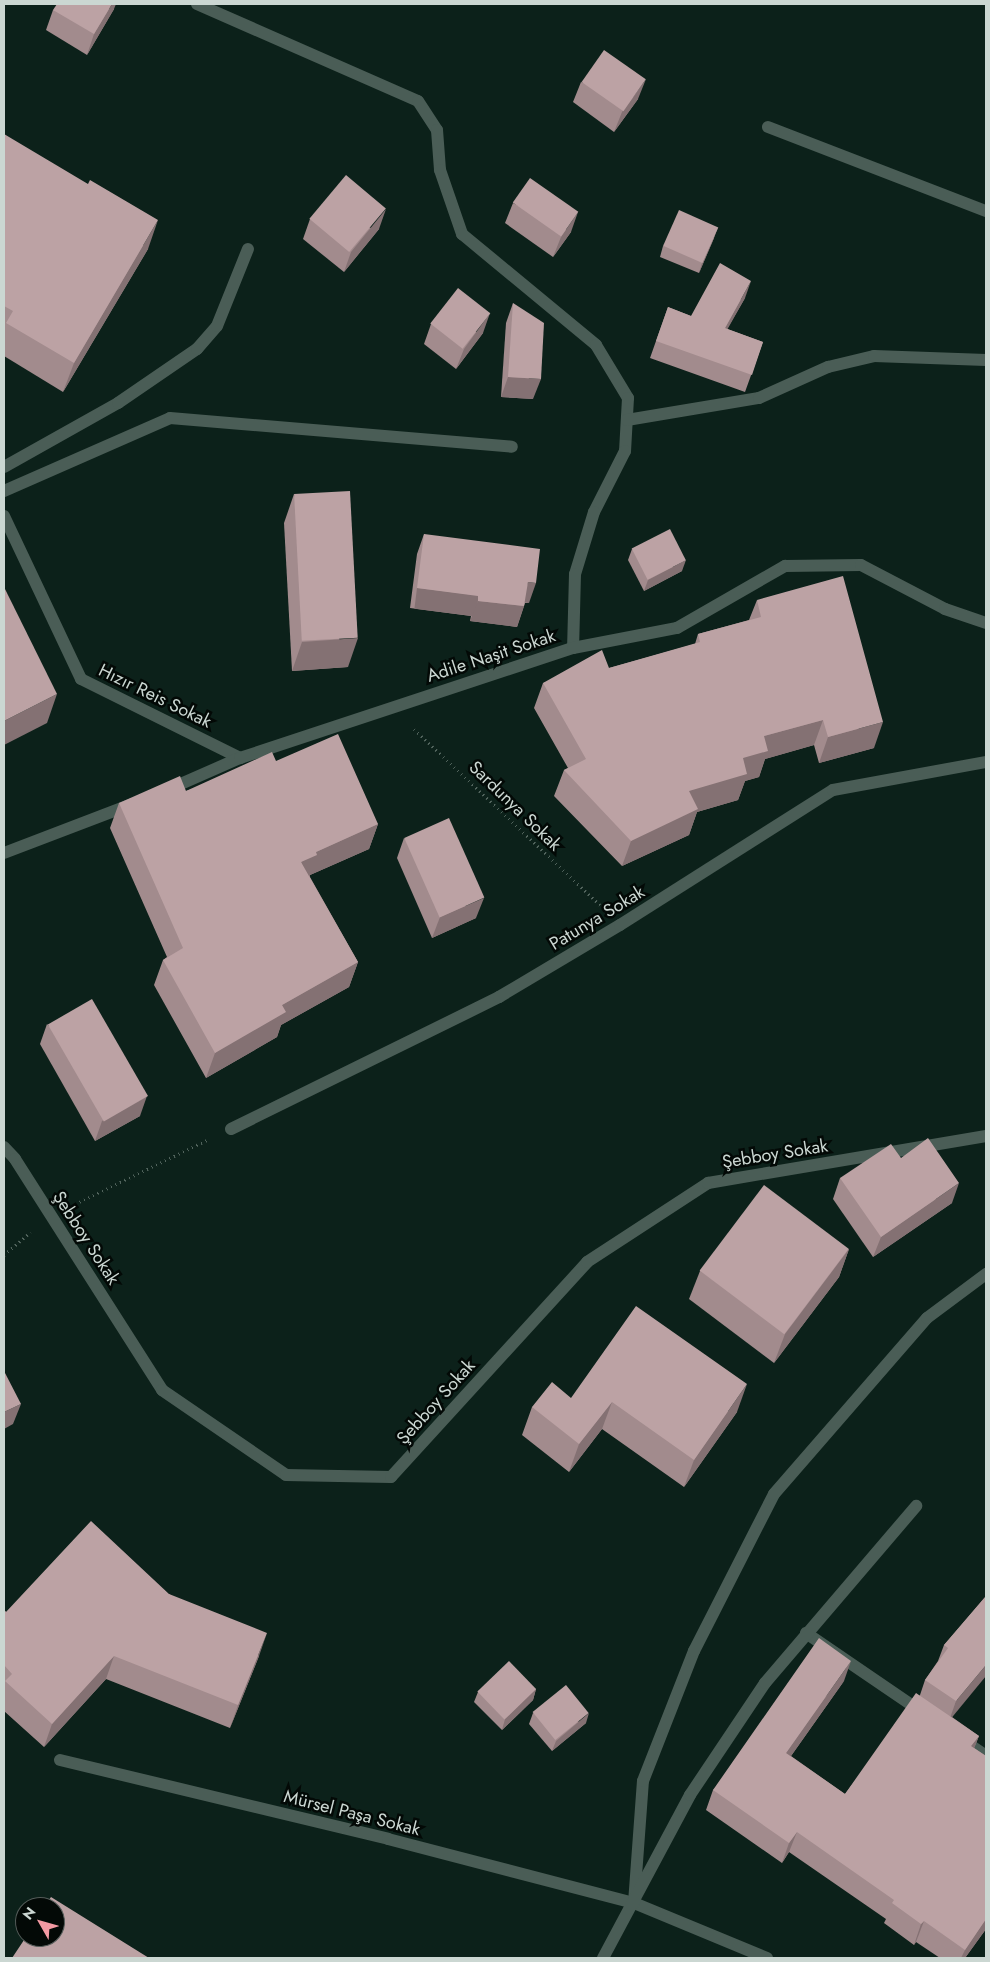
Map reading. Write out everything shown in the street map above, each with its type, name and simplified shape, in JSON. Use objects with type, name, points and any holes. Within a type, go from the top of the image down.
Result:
[{"type":"street","points":[[196,4],[418,101],[437,130],[440,170],[462,234],[596,345],[628,398],[625,451],[594,512],[575,574],[573,648]]},
{"type":"street","points":[[768,127],[986,211]]},
{"type":"street","points":[[4,467],[118,403],[197,350],[217,326],[248,249]]},
{"type":"street","points":[[627,420],[760,398],[828,367],[874,356],[986,360]]},
{"type":"street","points":[[4,491],[170,418],[512,447]]},
{"type":"street","name":"Hızır Reis Sokak","points":[[4,516],[81,679],[240,758]]},
{"type":"street","name":"Adile Naşit Sokak","points":[[159,793],[240,758],[573,648],[677,628],[785,566],[861,565],[945,608],[986,624]]},
{"type":"street","name":"Patunya Sokak","points":[[231,1129],[499,997],[620,925],[833,790],[986,762]]},
{"type":"street","points":[[4,853],[141,800]]},
{"type":"street","name":"Şebboy Sokak","points":[[4,1147],[15,1159],[162,1390],[286,1475],[391,1477],[587,1262],[708,1183],[986,1136]]},
{"type":"street","points":[[634,1903],[644,1781],[694,1651],[774,1494],[927,1318],[986,1274]]},
{"type":"street","points":[[603,1958],[634,1903],[690,1794],[765,1682],[916,1506]]},
{"type":"street","points":[[806,1633],[933,1720]]},
{"type":"street","points":[[948,1730],[986,1756]]},
{"type":"street","name":"Mürsel Paşa Sokak","points":[[60,1760],[388,1839],[634,1903],[767,1958]]},
{"type":"path","name":"Sardunya Sokak","points":[[392,707],[620,925]]},
{"type":"path","points":[[4,1254],[50,1215],[231,1129]]},
{"type":"building","points":[[57,4],[112,4],[94,34],[53,10]]},
{"type":"building","points":[[604,50],[646,79],[623,111],[582,82]]},
{"type":"building","points":[[4,134],[88,184],[90,180],[158,220],[74,363],[6,323],[13,311],[4,306]]},
{"type":"building","points":[[346,175],[386,208],[349,252],[309,219]]},
{"type":"building","points":[[530,178],[578,212],[561,236],[513,203]]},
{"type":"building","points":[[679,210],[718,227],[702,263],[663,246]]},
{"type":"building","points":[[720,263],[751,281],[725,328],[763,342],[752,375],[656,341],[668,307],[691,316]]},
{"type":"building","points":[[458,288],[490,313],[463,349],[430,323]]},
{"type":"building","points":[[513,303],[544,323],[541,379],[508,377]]},
{"type":"building","points":[[350,491],[358,638],[302,641],[294,494]]},
{"type":"building","points":[[670,529],[686,560],[648,580],[632,549]]},
{"type":"building","points":[[424,534],[540,549],[536,583],[528,582],[524,606],[478,601],[478,596],[417,588]]},
{"type":"building","points":[[843,576],[883,722],[828,737],[823,720],[764,736],[768,751],[743,758],[747,774],[689,791],[698,809],[631,841],[564,770],[586,759],[543,683],[602,650],[609,668],[700,642],[698,634],[761,617],[757,600]]},
{"type":"building","points":[[4,587],[57,694],[4,721]]},
{"type":"building","points":[[338,734],[378,824],[316,852],[317,855],[301,862],[358,962],[282,1005],[286,1012],[215,1053],[163,960],[183,948],[119,803],[180,776],[186,791],[272,752],[276,761]]},
{"type":"building","points":[[449,818],[484,897],[440,917],[404,838]]},
{"type":"building","points":[[92,999],[148,1096],[104,1121],[48,1024]]},
{"type":"building","points":[[928,1138],[959,1183],[881,1237],[840,1178],[891,1144],[901,1158]]},
{"type":"building","points":[[764,1185],[849,1249],[784,1334],[700,1270]]},
{"type":"building","points":[[636,1306],[747,1384],[694,1460],[612,1402],[579,1444],[532,1407],[552,1382],[571,1398]]},
{"type":"building","points":[[4,1371],[21,1404],[4,1412]]},
{"type":"building","points":[[91,1521],[169,1594],[267,1633],[238,1705],[114,1656],[52,1724],[5,1681],[12,1674],[4,1665],[4,1610],[6,1612]]},
{"type":"building","points":[[986,1596],[986,1665],[956,1701],[925,1680],[948,1648],[944,1645]]},
{"type":"building","points":[[819,1638],[851,1661],[786,1753],[845,1794],[916,1693],[979,1736],[971,1746],[986,1756],[986,1919],[965,1950],[924,1921],[921,1924],[892,1903],[894,1900],[797,1832],[789,1843],[713,1790]]},
{"type":"building","points":[[509,1661],[536,1689],[504,1720],[477,1692]]},
{"type":"building","points":[[566,1685],[589,1713],[555,1740],[533,1712]]},
{"type":"building","points":[[65,1906],[149,1958],[12,1958],[19,1947],[65,1947]]}]
